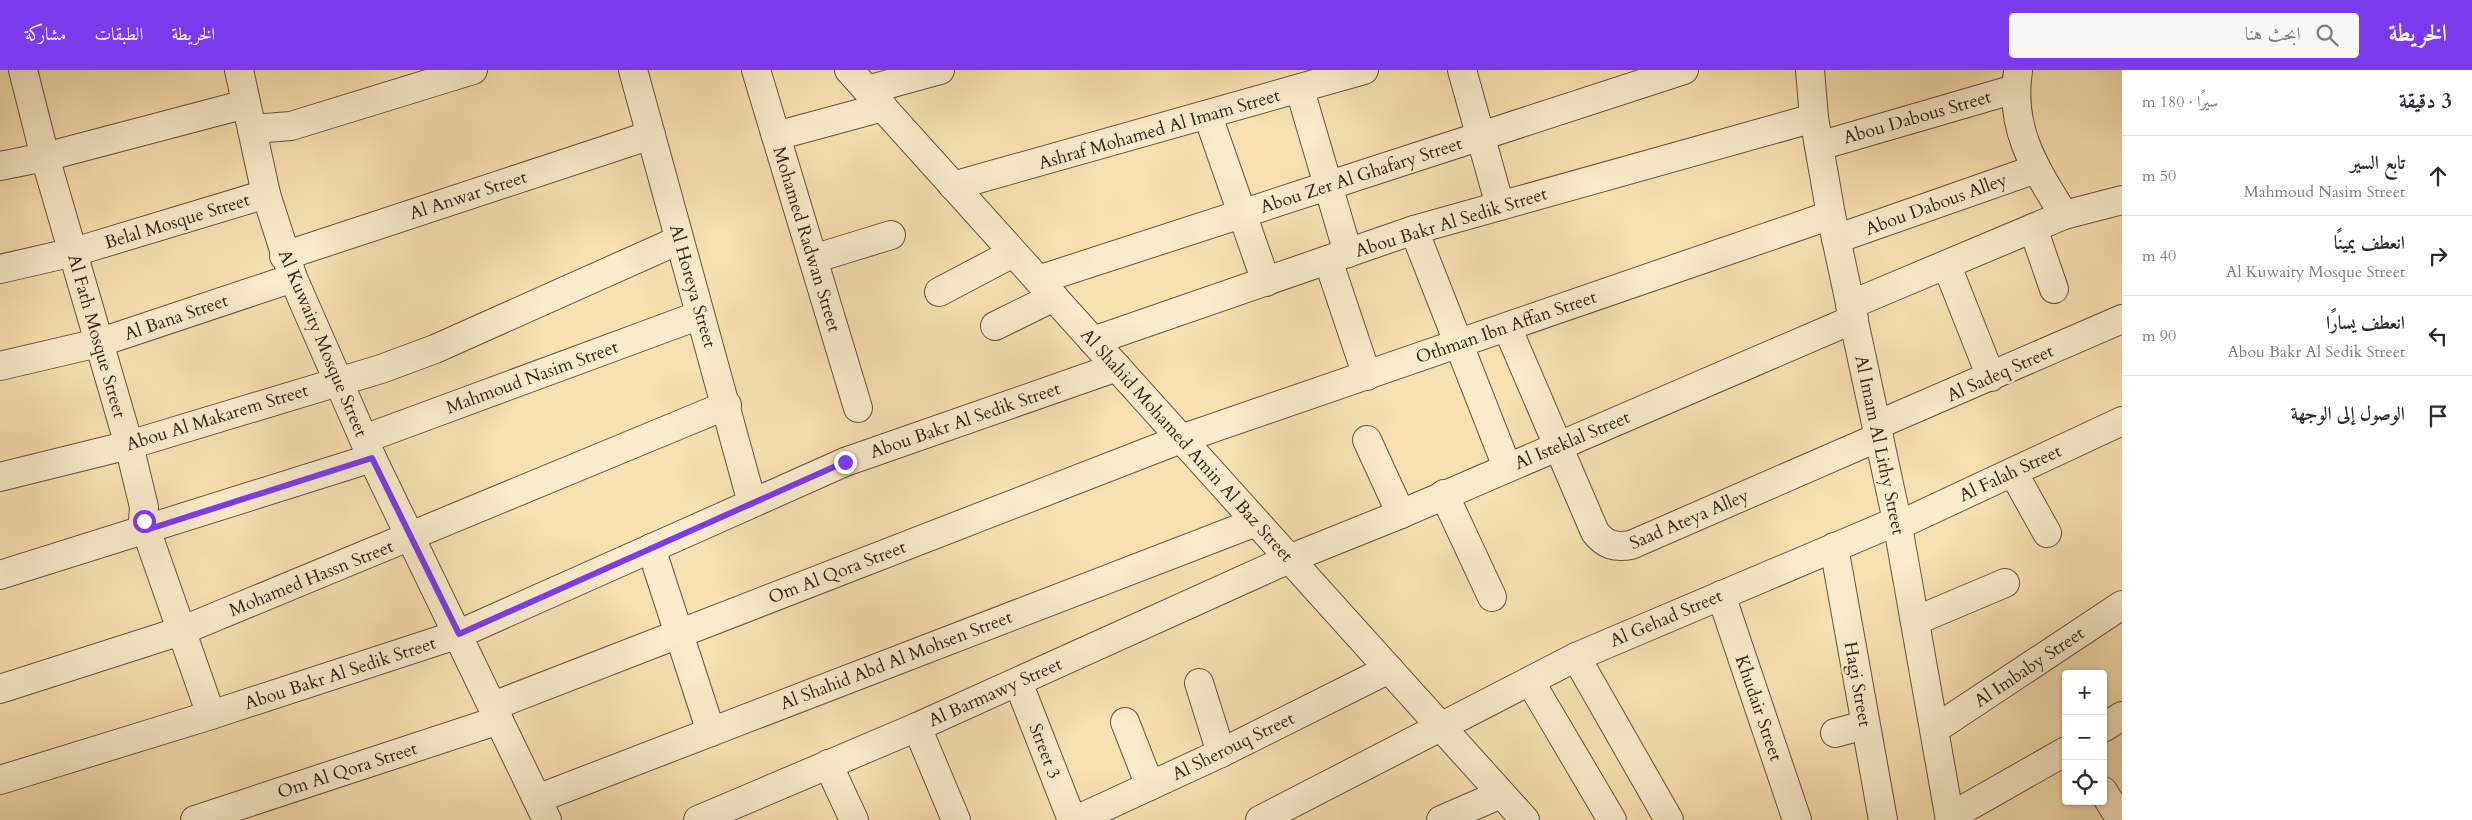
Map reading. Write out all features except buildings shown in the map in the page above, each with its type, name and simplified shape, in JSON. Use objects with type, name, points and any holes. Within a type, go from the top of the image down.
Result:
[{"type":"street","name":"Al Fath Mosque Street","points":[[23,70],[45,157],[129,445],[144,507],[146,530],[211,715]]},
{"type":"street","name":"Al Kuwaity Mosque Street","points":[[239,70],[266,194],[288,267],[368,449],[542,809]]},
{"type":"street","points":[[0,166],[249,117],[290,126],[473,70]]},
{"type":"street","name":"Al Horeya Street","points":[[634,70],[752,503]]},
{"type":"street","name":"Mohamed Radwan Street","points":[[756,70],[858,408]]},
{"type":"street","name":"Al Shahid Mohamed Amin Al Baz Street","points":[[849,70],[1525,820]]},
{"type":"street","points":[[776,136],[875,98],[940,70]]},
{"type":"street","name":"Ashraf Mohamed Al Imam Street","points":[[954,186],[1300,90],[1364,70]]},
{"type":"street","points":[[1462,70],[1500,206]]},
{"type":"street","name":"Abou Zer Al Ghafary Street","points":[[995,326],[1046,288],[1242,214],[1684,70]]},
{"type":"street","name":"Al Imam Al Lithy Street","points":[[1810,70],[1814,118],[1833,227],[1897,524],[1950,819]]},
{"type":"street","points":[[2017,79],[2022,136],[2036,169],[2064,214]]},
{"type":"street","name":"Abou Dabous Street","points":[[1819,146],[2017,79]]},
{"type":"street","points":[[1300,90],[1327,186],[1338,257],[1366,376]]},
{"type":"street","points":[[1208,116],[1266,282]]},
{"type":"street","name":"Abou Bakr Al Sedik Street","points":[[1094,341],[1414,230],[1814,118]]},
{"type":"street","name":"Al Anwar Street","points":[[288,267],[651,135]]},
{"type":"street","name":"Abou Dabous Alley","points":[[1833,227],[2036,169]]},
{"type":"street","name":"Belal Mosque Street","points":[[0,270],[74,252],[266,194]]},
{"type":"street","name":"Al Isteklal Street","points":[[1289,558],[1401,514],[1507,468],[2064,214],[2122,200]]},
{"type":"street","name":"Othman Ibn Affan Street","points":[[1181,439],[1507,327],[1833,227]]},
{"type":"street","points":[[2033,228],[2054,288]]},
{"type":"street","points":[[1414,230],[1507,468]]},
{"type":"street","points":[[813,259],[891,235]]},
{"type":"street","name":"Abou Al Makarem Street","points":[[0,477],[129,445],[338,380],[381,369],[435,349],[679,240]]},
{"type":"street","points":[[939,292],[1013,252]]},
{"type":"street","points":[[1947,266],[1991,377]]},
{"type":"street","name":"Al Bana Street","points":[[0,366],[98,343],[288,267]]},
{"type":"street","name":"Mahmoud Nasim Street","points":[[0,575],[146,530],[368,449],[700,315]]},
{"type":"street","name":"Al Sadeq Street","points":[[1878,431],[1991,377],[2122,319]]},
{"type":"street","name":"Saad Ateya Alley","points":[[1507,327],[1595,532],[1610,545],[1621,547],[1631,545],[1878,431]]},
{"type":"street","name":"Abou Bakr Al Sedik Street","points":[[0,780],[211,715],[459,634],[752,503],[892,444],[1117,367]]},
{"type":"street","name":"Mohamed Hassn Street","points":[[0,688],[181,632],[727,406]]},
{"type":"street","name":"Al Falah Street","points":[[1897,524],[2122,420]]},
{"type":"street","name":"Om Al Qora Street","points":[[195,820],[496,713],[678,634],[1181,439]]},
{"type":"street","points":[[1367,440],[1401,514]]},
{"type":"street","points":[[2013,472],[2048,533]]},
{"type":"street","points":[[1444,494],[1492,597]]},
{"type":"street","name":"Al Shahid Abd Al Mohsen Street","points":[[542,809],[711,732],[1256,522]]},
{"type":"street","name":"Al Gehad Street","points":[[1260,820],[1442,728],[1576,657],[1834,547],[1897,524]]},
{"type":"street","name":"Hagi Street","points":[[1834,547],[1882,820]]},
{"type":"street","points":[[651,548],[711,732]]},
{"type":"street","name":"Al Barmawy Street","points":[[698,820],[757,809],[828,764],[917,728],[1289,558]]},
{"type":"street","points":[[1915,621],[2005,583]]},
{"type":"street","name":"Khudair Street","points":[[1721,595],[1797,820]]},
{"type":"street","name":"Al Imbaby Street","points":[[1935,729],[2122,605]]},
{"type":"street","points":[[1576,657],[1669,820]]},
{"type":"street","name":"Al Sherouq Street","points":[[1076,820],[1113,812],[1150,786],[1221,753],[1389,669]]},
{"type":"street","points":[[1530,681],[1612,820]]},
{"type":"street","name":"Street 3","points":[[1018,682],[1072,820]]},
{"type":"street","points":[[1199,683],[1221,753]]},
{"type":"street","points":[[2107,725],[2122,716]]},
{"type":"street","points":[[1125,722],[1150,786]]},
{"type":"street","points":[[1834,733],[1865,725]]},
{"type":"street","points":[[917,728],[956,820]]},
{"type":"street","points":[[1950,819],[2062,753]]},
{"type":"street","points":[[828,764],[854,820]]},
{"type":"street","points":[[1440,820],[1501,794]]},
{"type":"street","points":[[2107,797],[2121,820]]},
{"type":"route","points":[[144,521],[146,530],[372,458],[459,634],[845,462]]}]
